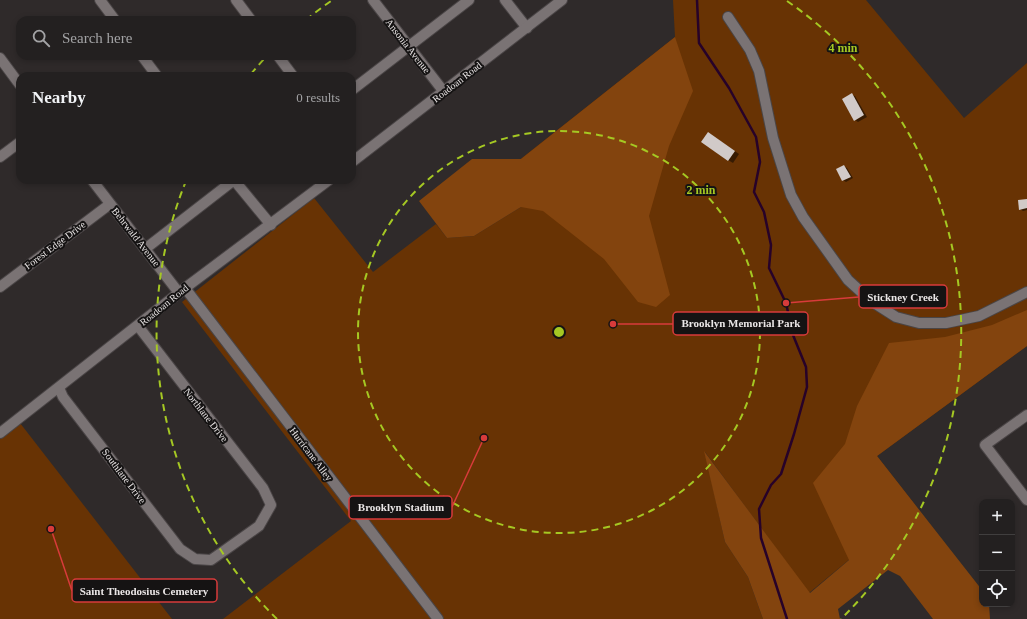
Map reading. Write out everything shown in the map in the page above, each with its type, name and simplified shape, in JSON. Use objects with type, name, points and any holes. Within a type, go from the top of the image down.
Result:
[{"type":"street","points":[[100,0],[112,16]]},
{"type":"street","points":[[236,0],[248,16]]},
{"type":"street","name":"Ansonia Avenue","points":[[373,0],[444,92]]},
{"type":"street","points":[[356,87],[469,0]]},
{"type":"street","points":[[505,0],[527,28]]},
{"type":"street","name":"Roadoan Road","points":[[356,158],[444,92],[562,0]]},
{"type":"street","points":[[728,17],[750,50],[759,70],[773,138],[791,195],[803,217],[848,280],[871,301],[896,317],[919,322],[946,323],[979,316],[1027,292]]},
{"type":"street","points":[[0,58],[16,80]]},
{"type":"street","points":[[145,60],[154,72]]},
{"type":"street","points":[[281,60],[290,72]]},
{"type":"street","points":[[0,157],[16,145]]},
{"type":"street","name":"Behrwald Avenue","points":[[95,184],[145,248],[182,291]]},
{"type":"street","points":[[145,248],[229,184]]},
{"type":"street","points":[[237,184],[271,226]]},
{"type":"street","name":"Roadoan Road","points":[[0,433],[182,291],[271,226],[324,184]]},
{"type":"street","name":"Forest Edge Drive","points":[[0,287],[110,204]]},
{"type":"street","name":"Hurricane Alley","points":[[182,291],[438,619]]},
{"type":"street","name":"Northlane Drive","points":[[138,326],[263,488],[271,505],[259,526],[238,542],[211,560],[195,559]]},
{"type":"street","name":"Southlane Drive","points":[[59,388],[63,397],[180,549],[195,559]]},
{"type":"street","points":[[1027,415],[985,445],[1027,500]]},
{"type":"shaded area","points":[[673,0],[866,0],[964,118],[1027,63],[1027,346],[877,456],[915,505],[809,593],[705,452],[725,542],[748,577],[763,619],[223,619],[351,521],[182,302],[314,198],[373,272],[436,224],[447,238],[474,236],[521,207],[498,177],[675,37]]},
{"type":"shaded area","points":[[675,37],[693,91],[669,146],[649,216],[670,295],[656,307],[638,302],[604,259],[543,211],[521,207],[474,236],[447,238],[419,201],[472,159],[521,159]]},
{"type":"shaded area","points":[[1027,310],[1027,346],[877,456],[979,586],[979,607],[989,607],[990,619],[933,619],[900,576],[888,570],[838,609],[840,619],[763,619],[748,577],[725,542],[704,451],[810,593],[849,560],[813,483],[845,444],[857,406],[889,343],[945,337],[992,325]]},
{"type":"shaded area","points":[[20,423],[172,619],[0,619],[0,438]]},
{"type":"building","points":[[852,93],[864,115],[854,121],[842,99]]},
{"type":"building","points":[[708,132],[735,151],[728,161],[701,142]]},
{"type":"building","points":[[844,165],[851,177],[842,181],[836,169]]},
{"type":"building","points":[[1027,199],[1027,208],[1019,210],[1018,200]]},
{"type":"waterway","points":[[697,0],[699,43],[729,88],[756,137],[760,162],[754,192],[764,212],[771,245],[769,268],[786,303],[793,335],[806,367],[807,387],[781,474],[771,485],[759,509],[761,538],[787,619]]},
{"type":"place","name":"Stickney Creek","points":[[786,303]]},
{"type":"place","name":"Brooklyn Memorial Park","points":[[613,324]]},
{"type":"place","name":"Brooklyn Stadium","points":[[484,438]]},
{"type":"place","name":"Saint Theodosius Cemetery","points":[[51,529]]}]
